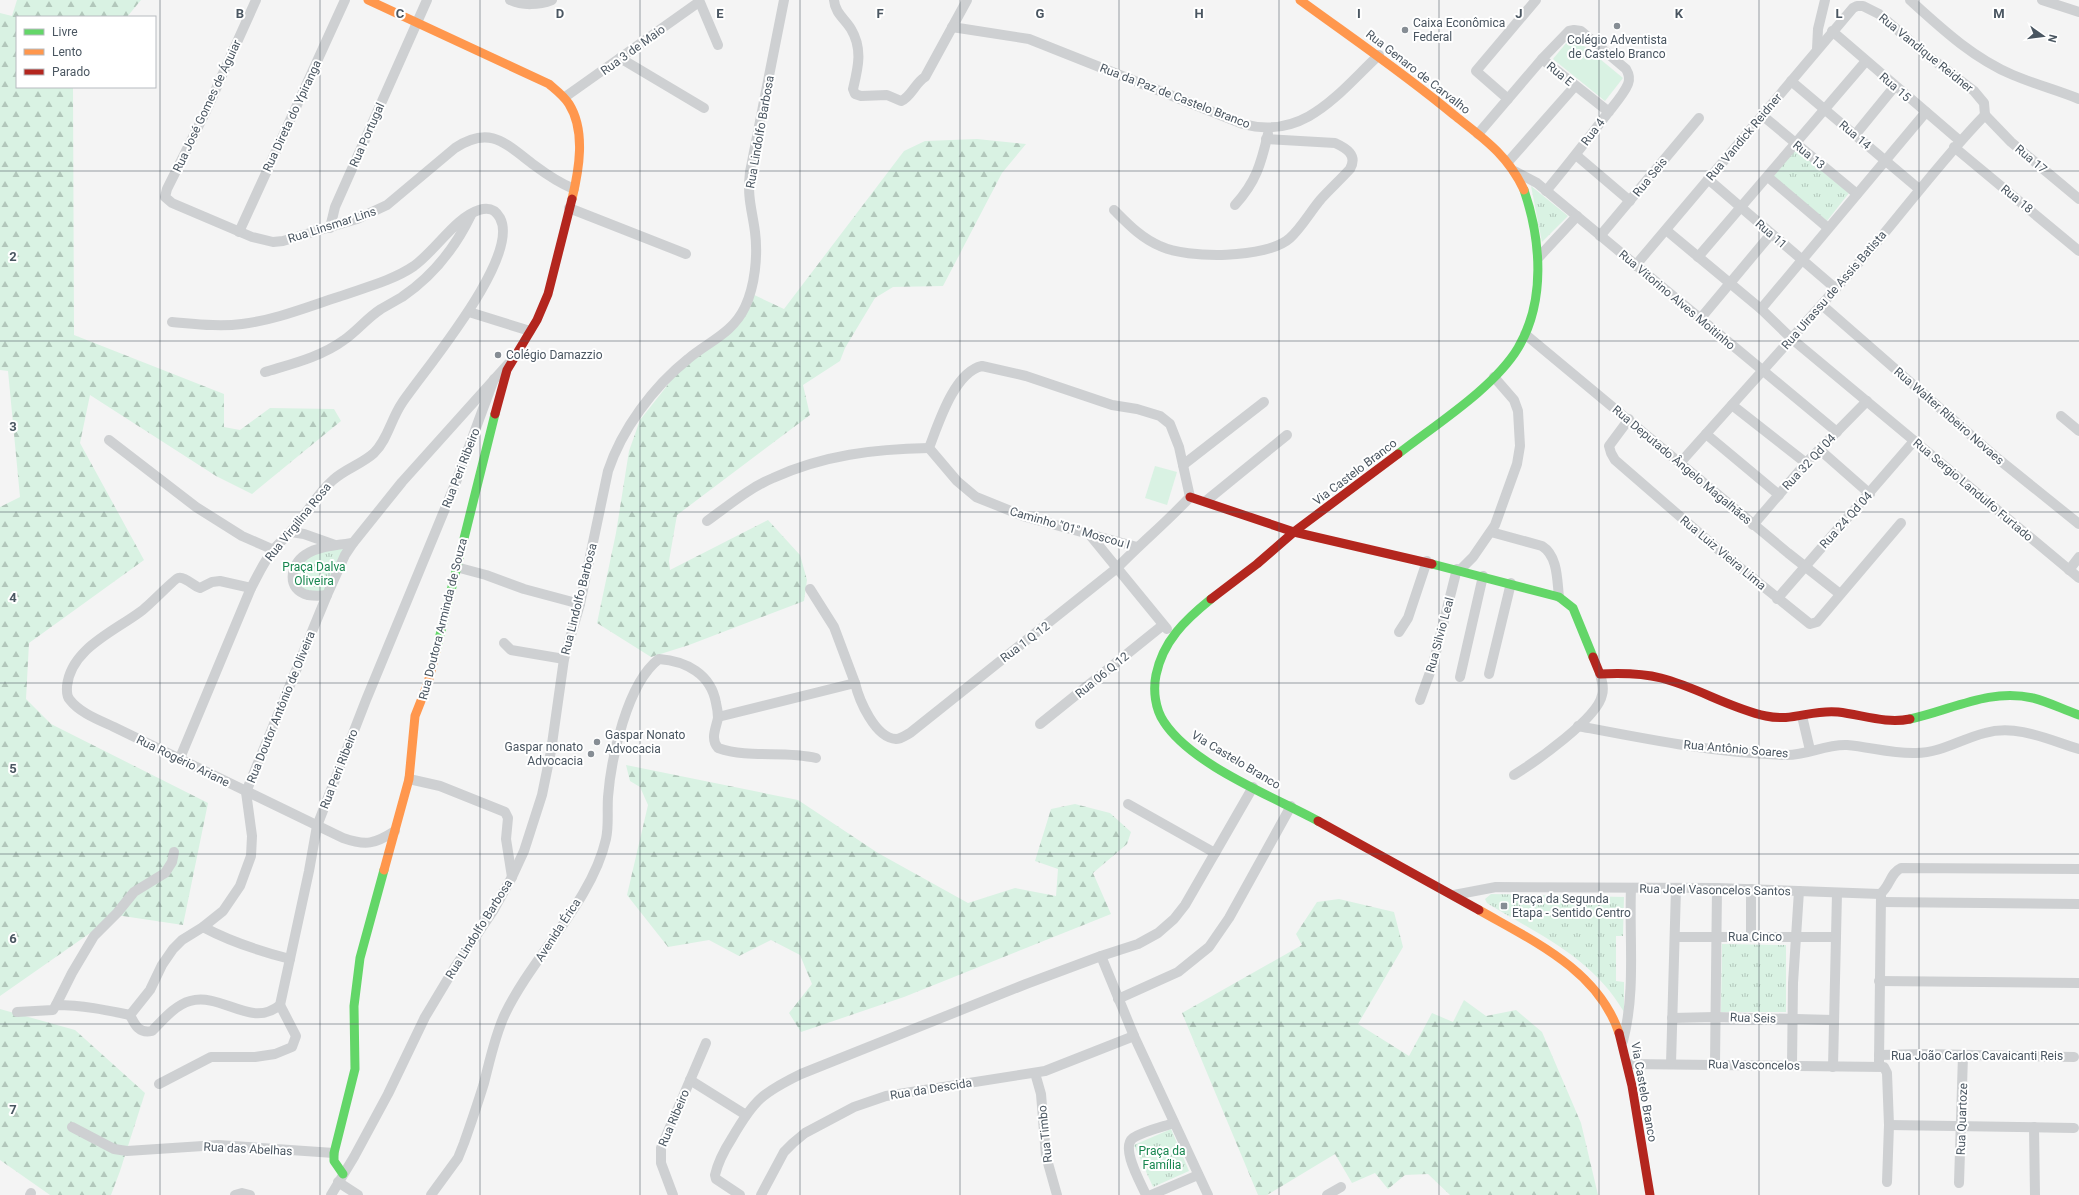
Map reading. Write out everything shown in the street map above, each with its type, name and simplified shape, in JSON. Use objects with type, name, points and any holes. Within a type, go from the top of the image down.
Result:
[{"type":"street","name":"Rua José Gomes de Águiar","points":[[167,189],[206,111],[256,0]]},
{"type":"street","name":"Rua Direta do Ypiranga","points":[[239,232],[345,0]]},
{"type":"street","points":[[368,0],[542,81],[565,96]]},
{"type":"street","name":"Rua Portugal","points":[[330,228],[335,207],[427,0]]},
{"type":"street","points":[[510,0],[519,4],[531,4],[552,0]]},
{"type":"street","name":"Rua Lindolfo Barbosa","points":[[331,1195],[388,1094],[425,1017],[455,967],[493,911],[512,878],[527,844],[542,795],[551,751],[564,659],[580,604],[608,471],[619,444],[642,408],[673,371],[724,334],[737,321],[748,300],[753,276],[756,246],[748,200],[750,172],[784,0]]},
{"type":"street","points":[[834,0],[838,13],[852,30],[858,46],[859,56],[853,89],[855,94],[861,96],[886,95],[898,100],[903,100],[916,83],[925,77],[967,0]]},
{"type":"street","points":[[1508,99],[1476,71],[1536,0]]},
{"type":"street","points":[[1817,49],[1818,29],[1825,0]]},
{"type":"street","points":[[1910,0],[1953,39],[1976,55],[2012,75],[2079,99]]},
{"type":"street","points":[[2042,0],[2079,12]]},
{"type":"street","points":[[699,1],[718,45]]},
{"type":"street","name":"Rua 3 de Maio","points":[[565,96],[699,1]]},
{"type":"street","name":"Rua Genaro de Carvalho","points":[[1303,1],[1378,55],[1446,107],[1478,134],[1511,166]]},
{"type":"street","name":"Rua Vandique Reidner","points":[[1853,8],[1863,6],[1879,14],[1923,52],[1974,90],[1984,103],[1985,115]]},
{"type":"street","name":"Rua Vandick Reidner","points":[[1635,266],[1853,8]]},
{"type":"street","name":"Rua da Paz de Castelo Branco","points":[[952,27],[1030,40],[1243,124],[1269,128],[1303,119],[1325,108],[1378,55]]},
{"type":"street","name":"Rua E","points":[[1609,112],[1542,59],[1569,31],[1578,30],[1626,69]]},
{"type":"street","name":"Rua 15","points":[[1832,31],[1866,62],[1926,112],[1957,144]]},
{"type":"street","points":[[620,58],[704,108]]},
{"type":"street","points":[[1478,134],[1542,59]]},
{"type":"street","points":[[1698,257],[1768,177],[1824,108],[1866,62]]},
{"type":"street","name":"Rua 4","points":[[1546,191],[1576,155],[1629,83],[1629,73],[1626,69]]},
{"type":"street","name":"Rua 14","points":[[1791,80],[1919,189]]},
{"type":"street","points":[[1511,166],[1575,86]]},
{"type":"street","points":[[1855,135],[1895,86]]},
{"type":"street","name":"Rua Doutora Arminda de Souza","points":[[334,1153],[355,1070],[354,1006],[360,958],[409,779],[416,716],[428,683],[483,455],[508,363],[530,331],[541,311],[549,288],[574,189],[579,140],[572,110],[565,96]]},
{"type":"street","points":[[1761,309],[1926,112]]},
{"type":"street","name":"Rua Uirassu de Assis Batista","points":[[1680,463],[1822,305],[1957,144],[1985,115]]},
{"type":"street","name":"Rua 17","points":[[1985,115],[2010,142],[2079,199]]},
{"type":"street","name":"Rua 13","points":[[1763,116],[1857,194]]},
{"type":"street","name":"Rua Seis","points":[[1600,236],[1699,118]]},
{"type":"street","points":[[1235,205],[1253,183],[1262,161],[1269,128]]},
{"type":"street","name":"Rua Linsmar Lins","points":[[167,189],[165,197],[172,203],[239,232],[272,242],[296,238],[330,228],[367,215],[387,205],[454,148],[466,140],[479,137],[488,137],[506,142],[552,178],[574,189]]},
{"type":"street","points":[[1114,210],[1136,232],[1160,246],[1175,251],[1208,254],[1257,251],[1276,246],[1290,238],[1320,200],[1353,164],[1350,152],[1335,143],[1266,139]]},
{"type":"street","name":"Rua 18","points":[[1957,144],[2079,251]]},
{"type":"street","points":[[1576,155],[1630,201]]},
{"type":"street","name":"Rua Vitorino Alves Moitinho","points":[[1511,166],[1537,183],[1635,266],[1837,432]]},
{"type":"street","name":"Via Castelo Branco","points":[[1511,166],[1530,210],[1539,257],[1536,293],[1525,334],[1518,348],[1494,377],[1394,457],[1294,532],[1200,609],[1172,634],[1160,660],[1154,691],[1157,707],[1163,720],[1173,734],[1190,749],[1253,787],[1291,806],[1366,849],[1454,895],[1569,964],[1584,976],[1600,994],[1610,1011],[1623,1041],[1629,1064],[1650,1195]]},
{"type":"street","points":[[1768,177],[1828,228]]},
{"type":"street","name":"Rua 11","points":[[1708,179],[1835,288]]},
{"type":"street","points":[[569,208],[686,254]]},
{"type":"street","name":"Rua Virgilina Rosa","points":[[172,322],[224,325],[244,324],[298,310],[376,284],[404,272],[420,262],[450,231],[472,213],[481,209],[492,209],[499,216],[504,231],[494,264],[469,312],[402,402],[386,436],[374,453],[332,481],[291,532],[274,550],[251,588],[180,758]]},
{"type":"street","points":[[265,372],[331,348],[343,341],[381,309],[402,297],[446,258],[456,245],[472,213]]},
{"type":"street","points":[[1539,257],[1576,216]]},
{"type":"street","name":"Rua Sergio Landulfo Furtado","points":[[1666,230],[1761,309],[1792,339],[2079,578]]},
{"type":"street","points":[[1700,319],[1771,234]]},
{"type":"street","name":"Rua Walter Ribeiro Novaes","points":[[1822,305],[1997,458],[2079,524]]},
{"type":"street","points":[[469,312],[530,331]]},
{"type":"street","name":"Rua Deputado Ângelo Magalhães","points":[[1525,334],[1629,419],[1754,525],[1840,594]]},
{"type":"street","name":"Rua Doutor Antônio de Oliveira","points":[[130,1015],[150,990],[162,965],[173,949],[182,940],[203,928],[223,911],[232,900],[246,872],[251,856],[252,836],[246,792],[327,595],[353,542],[402,482],[508,363]]},
{"type":"street","points":[[707,522],[740,497],[773,478],[814,462],[858,452],[929,448],[951,396],[976,367],[982,366],[1026,376],[1112,405],[1137,408],[1160,416],[1170,424],[1179,447],[1190,497],[1206,501],[1294,532],[1459,569],[1511,583],[1559,597],[1573,608],[1600,674],[1602,695],[1599,704],[1578,726],[1546,753],[1514,775]]},
{"type":"street","points":[[1459,569],[1473,557],[1491,532],[1517,464],[1520,446],[1518,411],[1514,400],[1494,377]]},
{"type":"street","name":"Rua Peri Ribeiro","points":[[280,1005],[317,826],[366,700],[451,496],[494,379]]},
{"type":"street","points":[[1183,465],[1264,402]]},
{"type":"street","name":"Rua 32 Qd 04","points":[[1754,525],[1806,464],[1867,402]]},
{"type":"street","points":[[1732,404],[1806,464]]},
{"type":"street","points":[[2061,416],[2079,431]]},
{"type":"street","name":"Rua Luiz Vieira Lima","points":[[1629,419],[1611,441],[1609,448],[1615,460],[1777,599],[1807,622],[1812,624],[1816,622],[1840,594]]},
{"type":"street","points":[[1706,434],[1779,495]]},
{"type":"street","points":[[1206,501],[1288,435]]},
{"type":"street","points":[[109,440],[196,507],[242,536],[274,550]]},
{"type":"street","name":"Rua 24 Qd 04","points":[[1777,599],[1804,566],[1870,494],[1914,441]]},
{"type":"street","name":"Caminho \"01\" Moscou I","points":[[929,448],[957,481],[976,497],[1026,517],[1137,547],[1171,518],[1190,497]]},
{"type":"street","points":[[1820,450],[1870,494]]},
{"type":"street","points":[[1840,594],[1901,522]]},
{"type":"street","points":[[291,532],[304,534],[335,546]]},
{"type":"street","points":[[1491,532],[1542,546],[1548,550],[1554,562],[1559,597]]},
{"type":"street","points":[[1090,535],[1172,634]]},
{"type":"street","points":[[327,595],[306,595],[298,590],[293,584],[292,573],[296,563],[306,554],[353,542]]},
{"type":"street","name":"Rua 1 Q 12","points":[[855,683],[862,706],[881,732],[895,739],[910,733],[1118,568],[1137,547]]},
{"type":"street","points":[[2069,570],[2079,556]]},
{"type":"street","points":[[1399,632],[1408,618],[1427,562]]},
{"type":"street","points":[[456,567],[580,604]]},
{"type":"street","name":"Rua Silvio Leal","points":[[1420,700],[1433,664],[1459,569]]},
{"type":"street","points":[[1460,677],[1483,576]]},
{"type":"street","name":"Rua Rogério Ariane","points":[[251,588],[220,581],[212,582],[200,588],[185,579],[178,578],[154,601],[81,655],[72,668],[67,692],[69,700],[76,708],[343,838],[364,843],[375,842],[395,832]]},
{"type":"street","points":[[1489,674],[1511,583]]},
{"type":"street","points":[[810,589],[823,607],[834,627],[855,683],[718,717],[714,739],[718,748],[756,754],[803,754],[816,758]]},
{"type":"street","name":"Rua 06 Q 12","points":[[1040,724],[1163,624]]},
{"type":"street","points":[[504,643],[511,650],[564,659]]},
{"type":"street","name":"Avenida Érica","points":[[431,1195],[458,1158],[505,1014],[531,971],[567,919],[594,873],[606,839],[609,821],[608,798],[611,771],[618,738],[639,684],[652,664],[659,659],[672,660],[706,678],[712,685],[718,717]]},
{"type":"street","points":[[1600,674],[1620,672],[1669,680],[1733,705],[1769,716],[1792,719],[1819,712],[1829,712],[1863,718],[1898,721],[1926,715],[1980,697],[2003,696],[2031,698],[2079,715]]},
{"type":"street","points":[[1802,716],[1810,750]]},
{"type":"street","name":"Rua Antônio Soares","points":[[1578,726],[1709,749],[1791,755],[1832,746],[1847,745],[1914,753],[1929,753],[1944,749],[1986,732],[2000,730],[2032,734],[2079,749]]},
{"type":"street","points":[[409,779],[446,789],[505,812],[508,818],[506,839],[512,878]]},
{"type":"street","points":[[740,1195],[716,1179],[715,1175],[729,1143],[754,1103],[773,1088],[801,1074],[1101,956],[1138,944],[1158,933],[1174,919],[1185,905],[1253,787]]},
{"type":"street","points":[[1128,804],[1215,853]]},
{"type":"street","points":[[1118,999],[1178,972],[1209,947],[1229,918],[1291,806]]},
{"type":"street","points":[[17,1012],[53,1010],[72,973],[94,936],[117,913],[134,892],[165,873],[172,862],[174,852]]},
{"type":"street","points":[[1887,1182],[1889,1125],[1887,1073],[1884,1067],[1879,1066],[1879,981],[1881,898],[1894,872],[1901,868],[1908,867],[2079,869]]},
{"type":"street","name":"Rua Joel Vasoncelos Santos","points":[[1454,895],[1496,887],[1717,888],[1837,893],[1881,898],[2079,904]]},
{"type":"street","points":[[1623,1041],[1630,996],[1631,888]]},
{"type":"street","points":[[1671,1064],[1676,888]]},
{"type":"street","points":[[1715,1064],[1717,888]]},
{"type":"street","points":[[1751,890],[1751,936]]},
{"type":"street","points":[[1792,1065],[1792,1020],[1799,891]]},
{"type":"street","points":[[1833,1067],[1837,893]]},
{"type":"street","points":[[203,928],[228,940],[255,950],[290,959]]},
{"type":"street","name":"Rua Cinco","points":[[1675,937],[1836,937]]},
{"type":"street","points":[[1101,956],[1134,1036],[1208,1195]]},
{"type":"street","points":[[1879,981],[2079,983]]},
{"type":"street","points":[[56,1005],[84,1006],[130,1015],[134,1025],[147,1032],[152,1031],[181,1004],[190,1000],[217,1002],[259,1015],[272,1012],[280,1005],[296,1036],[292,1047],[275,1054],[255,1057],[212,1057],[159,1084]]},
{"type":"street","name":"Rua Seis","points":[[1672,1018],[1715,1017],[1833,1020]]},
{"type":"street","name":"Rua da Descida","points":[[762,1195],[784,1152],[793,1143],[811,1129],[854,1107],[886,1096],[1035,1073],[1074,1060],[1134,1036]]},
{"type":"street","name":"Rua Ribeiro","points":[[673,1195],[664,1174],[660,1155],[663,1140],[706,1043]]},
{"type":"street","name":"Rua João Carlos Cavaicanti Reis","points":[[1880,1055],[2074,1057]]},
{"type":"street","name":"Rua Quartoze","points":[[1959,1183],[1962,1126],[1963,1055]]},
{"type":"street","name":"Rua Vasconcelos","points":[[1629,1064],[1792,1065],[1833,1067],[1879,1066]]},
{"type":"street","name":"Rua Timbo","points":[[1035,1073],[1041,1094],[1046,1156],[1057,1195]]},
{"type":"street","points":[[690,1080],[746,1115]]},
{"type":"street","points":[[1146,1195],[1128,1154],[1129,1144],[1134,1138],[1174,1123]]},
{"type":"street","points":[[1889,1125],[2074,1128]]},
{"type":"street","name":"Rua das Abelhas","points":[[72,1127],[114,1149],[127,1151],[218,1145],[334,1153]]},
{"type":"street","points":[[2034,1127],[2035,1195]]},
{"type":"street","points":[[334,1153],[334,1161],[341,1178],[358,1195]]},
{"type":"street","points":[[1151,1195],[1198,1175]]},
{"type":"street","points":[[1327,1195],[1341,1187]]},
{"type":"street","points":[[235,1195],[242,1193],[250,1195]]},
{"type":"green space","points":[[17,0],[141,0],[128,16],[16,16],[16,88],[73,88],[74,335],[224,394],[224,427],[240,430],[270,408],[334,409],[341,421],[252,494],[216,476],[90,395],[80,443],[144,560],[29,643],[26,699],[51,724],[208,803],[183,925],[116,915],[0,996],[0,507],[20,497],[8,371],[0,370],[0,13],[12,16]]},
{"type":"green space","points":[[1572,36],[1623,78],[1605,101],[1553,59]]},
{"type":"green space","points":[[977,139],[1026,144],[1002,173],[943,286],[893,287],[875,298],[845,348],[840,361],[803,385],[810,415],[677,515],[669,561],[670,570],[768,520],[800,555],[807,580],[804,601],[689,645],[651,657],[597,623],[616,533],[629,451],[640,420],[689,358],[730,329],[750,293],[784,309],[904,151],[925,141]]},
{"type":"green space","points":[[1795,149],[1849,193],[1827,221],[1773,177]]},
{"type":"green space","points":[[1531,186],[1568,216],[1542,242]]},
{"type":"green space","points":[[1155,466],[1177,472],[1167,505],[1145,498]]},
{"type":"green space","name":"Praça Dalva Oliveira","points":[[345,546],[325,591],[307,591],[295,582],[301,565],[306,559],[312,555]]},
{"type":"green space","points":[[626,765],[798,800],[878,853],[968,903],[1015,888],[1056,896],[1058,869],[1035,861],[1051,809],[1075,804],[1110,813],[1131,832],[1127,844],[1093,873],[1111,914],[904,997],[801,1032],[789,1013],[812,984],[800,955],[771,940],[739,956],[709,940],[668,947],[627,895],[648,805],[640,787],[630,781]]},
{"type":"green space","points":[[1491,894],[1624,897],[1623,936],[1616,936],[1616,981],[1624,982],[1624,1012],[1611,993],[1596,976],[1580,962],[1545,937],[1487,903],[1485,899]]},
{"type":"green space","points":[[1339,899],[1394,912],[1403,947],[1358,1024],[1409,1056],[1432,1013],[1453,1022],[1464,1000],[1486,1016],[1516,1010],[1542,1032],[1581,1123],[1598,1195],[1450,1195],[1428,1174],[1405,1175],[1388,1189],[1375,1173],[1352,1183],[1335,1154],[1267,1195],[1258,1195],[1182,1013],[1302,945],[1296,934],[1317,902]]},
{"type":"green space","points":[[1722,944],[1786,945],[1786,1012],[1721,1012]]},
{"type":"green space","points":[[0,1009],[75,1030],[145,1093],[111,1195],[50,1195],[0,1160]]},
{"type":"green space","name":"Praça da Família","points":[[1171,1129],[1189,1171],[1153,1187],[1134,1145]]},
{"type":"traffic: fast","points":[[1398,454],[1463,405],[1494,377],[1518,348],[1527,330],[1537,291],[1538,270],[1534,229],[1524,190]]},
{"type":"traffic: fast","points":[[436,651],[495,414]]},
{"type":"traffic: fast","points":[[1432,564],[1559,597],[1573,608],[1593,657]]},
{"type":"traffic: fast","points":[[1211,599],[1192,615],[1176,632],[1159,663],[1155,687],[1157,705],[1161,717],[1177,738],[1193,752],[1213,766],[1256,790],[1318,821]]},
{"type":"traffic: fast","points":[[1910,719],[1971,701],[2001,696],[2033,698],[2079,715]]},
{"type":"traffic: fast","points":[[343,1174],[334,1161],[334,1153],[355,1069],[354,1006],[360,958],[384,870]]},
{"type":"traffic: slow","points":[[368,0],[549,84],[562,96],[569,104],[578,126],[580,151],[572,199]]},
{"type":"traffic: slow","points":[[1300,0],[1397,71],[1485,140],[1510,167],[1524,190]]},
{"type":"traffic: slow","points":[[384,870],[409,779],[415,716],[428,683],[436,651]]},
{"type":"traffic: slow","points":[[1479,910],[1521,933],[1561,960],[1580,975],[1596,992],[1609,1011],[1619,1033]]},
{"type":"traffic: jam","points":[[495,414],[507,370],[537,320],[548,294],[572,199]]},
{"type":"traffic: jam","points":[[1211,599],[1257,564],[1295,531],[1398,454]]},
{"type":"traffic: jam","points":[[1190,497],[1294,532],[1432,564]]},
{"type":"traffic: jam","points":[[1593,657],[1600,674],[1646,675],[1661,678],[1739,708],[1766,716],[1793,717],[1820,712],[1838,712],[1883,720],[1910,719]]},
{"type":"traffic: jam","points":[[1318,821],[1479,910]]},
{"type":"traffic: jam","points":[[1619,1033],[1632,1086],[1650,1195]]},
{"type":"place","name":"Colégio Adventista de Castelo Branco","points":[[1617,26]]},
{"type":"place","name":"Caixa Econômica Federal","points":[[1405,30]]},
{"type":"place","name":"Colégio Damazzio","points":[[498,355]]},
{"type":"place","name":"Gaspar Nonato Advocacia","points":[[597,742]]},
{"type":"place","name":"Gaspar nonato Advocacia","points":[[591,754]]},
{"type":"place","name":"Praça da Segunda Etapa - Sentido Centro","points":[[1504,906]]}]
